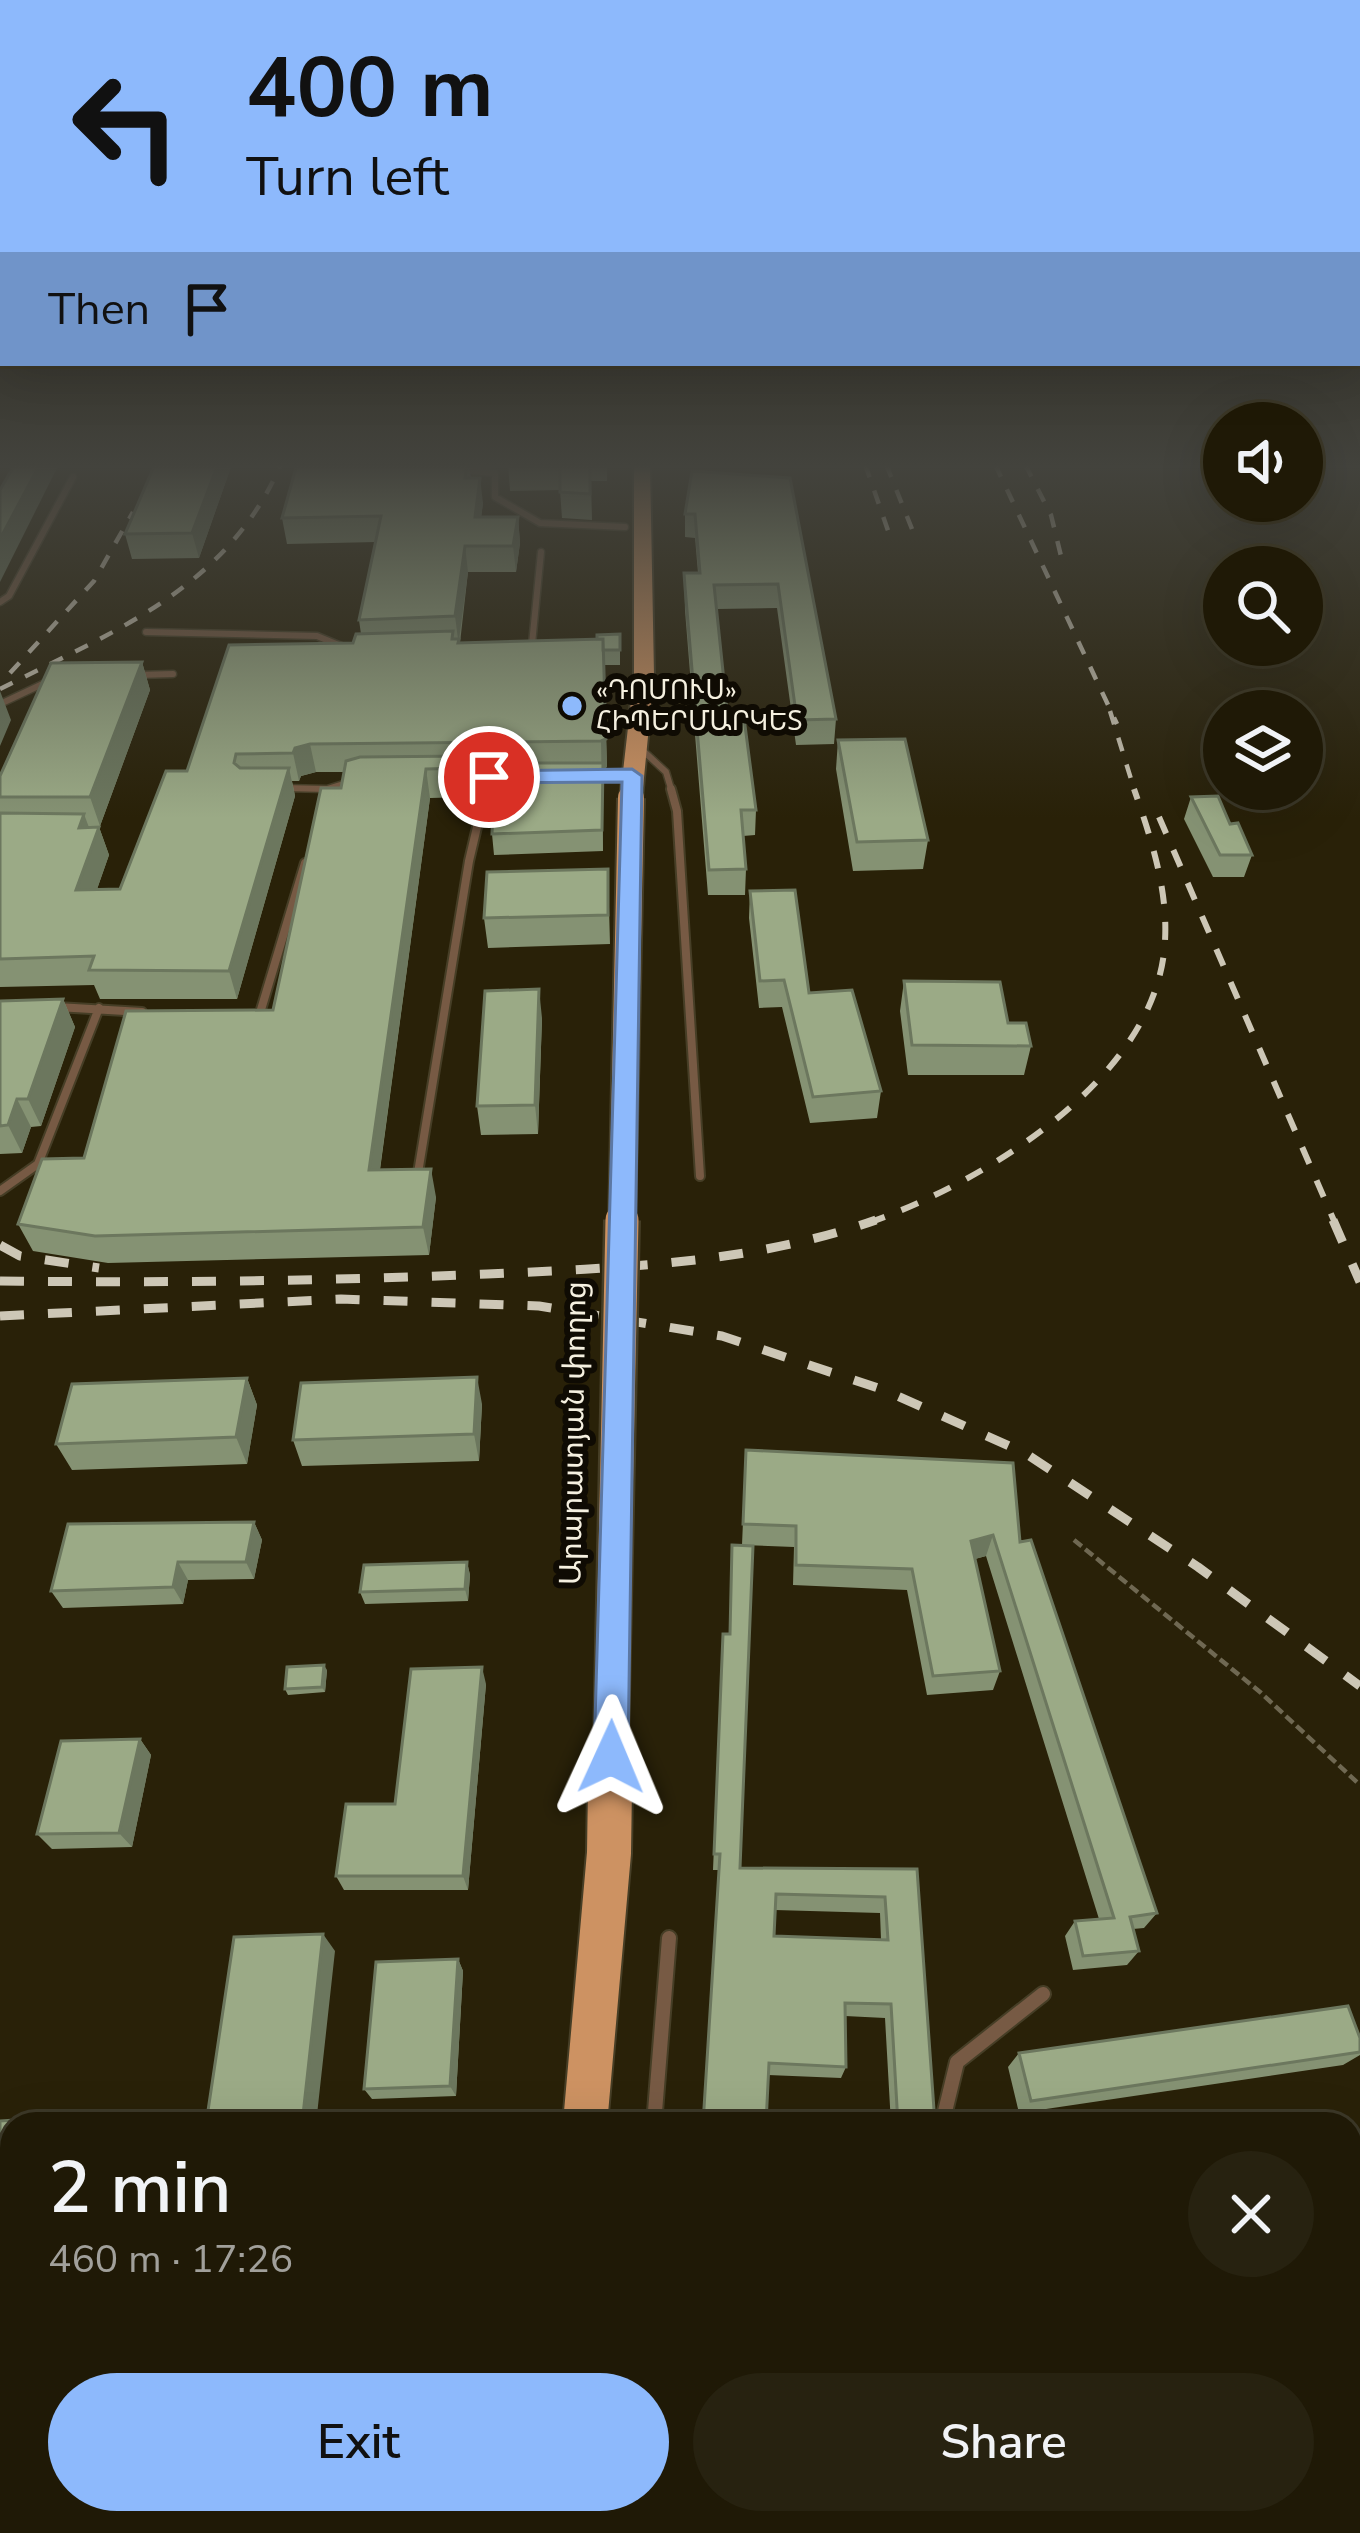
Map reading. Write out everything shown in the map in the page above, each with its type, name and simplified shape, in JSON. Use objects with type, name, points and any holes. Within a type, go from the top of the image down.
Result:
[{"type":"main road","name":"Արարատյան փողոց","points":[[625,582],[626,676],[634,743]]},
{"type":"main road","name":"Արարատյան փողոց","points":[[586,2112],[609,1853],[632,786],[644,675],[643,582]]},
{"type":"lane","points":[[532,644],[538,582]]},
{"type":"lane","points":[[146,632],[317,636],[360,654]]},
{"type":"lane","points":[[512,646],[549,643]]},
{"type":"lane","points":[[131,675],[173,674]]},
{"type":"lane","points":[[0,704],[54,679],[41,698]]},
{"type":"lane","points":[[634,743],[666,772],[676,812],[700,1176]]},
{"type":"lane","points":[[469,777],[539,778]]},
{"type":"lane","points":[[417,1178],[470,861],[489,777]]},
{"type":"lane","points":[[586,777],[632,786]]},
{"type":"lane","points":[[268,788],[328,789],[364,778]]},
{"type":"lane","points":[[321,812],[328,789]]},
{"type":"lane","points":[[249,1019],[260,1013],[307,856]]},
{"type":"lane","points":[[40,1006],[163,1015]]},
{"type":"lane","points":[[0,1191],[38,1164],[99,1008]]},
{"type":"lane","points":[[655,2112],[668,1938]]},
{"type":"lane","points":[[945,2112],[957,2062],[1043,1994]]},
{"type":"path","points":[[1074,1540],[1261,1692],[1360,1785]]},
{"type":"building","points":[[367,582],[460,582],[455,616],[359,620]]},
{"type":"building","points":[[685,582],[810,582],[836,719],[797,720],[778,584],[714,585],[727,710],[743,710],[756,810],[741,810],[746,869],[709,870]]},
{"type":"building","points":[[453,631],[452,639],[459,639],[458,643],[603,639],[606,739],[310,744],[293,753],[236,754],[234,763],[240,768],[289,768],[229,971],[89,970],[94,956],[0,959],[0,813],[84,814],[79,828],[99,827],[76,890],[120,889],[166,771],[187,771],[229,645],[353,643],[356,634]]},
{"type":"building","points":[[620,634],[620,650],[603,650],[603,639],[597,639],[597,635]]},
{"type":"building","points":[[142,662],[90,797],[0,797],[0,776],[51,663]]},
{"type":"building","points":[[905,739],[928,840],[857,842],[838,740]]},
{"type":"building","points":[[468,756],[467,768],[426,769],[369,1170],[431,1169],[423,1227],[95,1236],[18,1224],[42,1159],[84,1158],[126,1011],[273,1010],[321,788],[341,788],[346,761]]},
{"type":"building","points":[[517,763],[603,763],[602,830],[492,834],[493,807],[515,807]]},
{"type":"building","points":[[1191,797],[1203,797],[1203,810],[1224,810],[1230,824],[1238,823],[1252,855],[1220,855]]},
{"type":"building","points":[[608,869],[608,915],[484,918],[487,872]]},
{"type":"building","points":[[795,890],[809,993],[852,990],[881,1091],[813,1097],[784,980],[760,981],[750,891]]},
{"type":"building","points":[[904,981],[1000,982],[1008,1023],[1026,1023],[1031,1046],[912,1045]]},
{"type":"building","points":[[539,989],[535,1105],[477,1106],[485,991]]},
{"type":"building","points":[[63,999],[28,1099],[17,1099],[8,1125],[0,1126],[0,1001]]},
{"type":"building","points":[[477,1377],[474,1434],[293,1440],[301,1383]]},
{"type":"building","points":[[247,1378],[236,1437],[56,1444],[72,1384]]},
{"type":"building","points":[[746,1450],[1013,1463],[1020,1542],[1031,1540],[1157,1913],[1130,1917],[1139,1951],[1083,1956],[1075,1921],[1114,1918],[993,1535],[971,1541],[1000,1671],[933,1676],[912,1569],[796,1565],[796,1526],[743,1524]]},
{"type":"building","points":[[254,1522],[246,1562],[178,1562],[173,1587],[51,1591],[68,1524]]},
{"type":"building","points":[[732,1545],[753,1546],[740,1868],[917,1869],[934,2112],[897,2112],[891,2004],[845,2003],[846,2067],[769,2063],[767,2112],[704,2112],[720,1854],[714,1854],[723,1634],[730,1634]],"holes":[[[776,1894],[885,1897],[888,1940],[774,1936]]]},
{"type":"building","points":[[467,1562],[465,1589],[360,1592],[364,1565]]},
{"type":"building","points":[[324,1665],[322,1687],[285,1689],[287,1667]]},
{"type":"building","points":[[482,1667],[463,1876],[336,1876],[346,1804],[395,1804],[411,1669]]},
{"type":"building","points":[[140,1739],[119,1833],[37,1834],[61,1741]]},
{"type":"building","points":[[323,1934],[303,2112],[208,2112],[234,1937]]},
{"type":"building","points":[[458,1959],[450,2086],[364,2089],[376,1962]]},
{"type":"building","points":[[1348,2006],[1360,2052],[1031,2101],[1019,2053]]},
{"type":"railway","points":[[10,673],[93,582]]},
{"type":"railway","points":[[0,689],[125,625],[189,582]]},
{"type":"railway","points":[[1050,582],[1117,724]]},
{"type":"railway","points":[[1110,711],[1135,792]]},
{"type":"railway","points":[[874,1221],[962,1181],[1010,1153],[1057,1119],[1132,1038],[1155,991],[1165,941],[1157,864],[1134,789]]},
{"type":"railway","points":[[1159,817],[1335,1223]]},
{"type":"railway","points":[[1333,1220],[1360,1282]]},
{"type":"railway","points":[[0,1281],[304,1280],[635,1266],[781,1246],[874,1221]]},
{"type":"railway","points":[[868,1223],[874,1221]]},
{"type":"railway","points":[[0,1245],[20,1256],[99,1268]]},
{"type":"railway","points":[[0,1316],[341,1299],[539,1306],[722,1336],[884,1390],[1025,1453],[1198,1567],[1360,1686]]},
{"type":"place","name":"«ԴՈՄՈՒՍ» ՀԻՊԵՐՄԱՐԿԵՏ","points":[[572,706]]},
{"type":"route","points":[[489,777],[632,776],[611,1757]]}]
